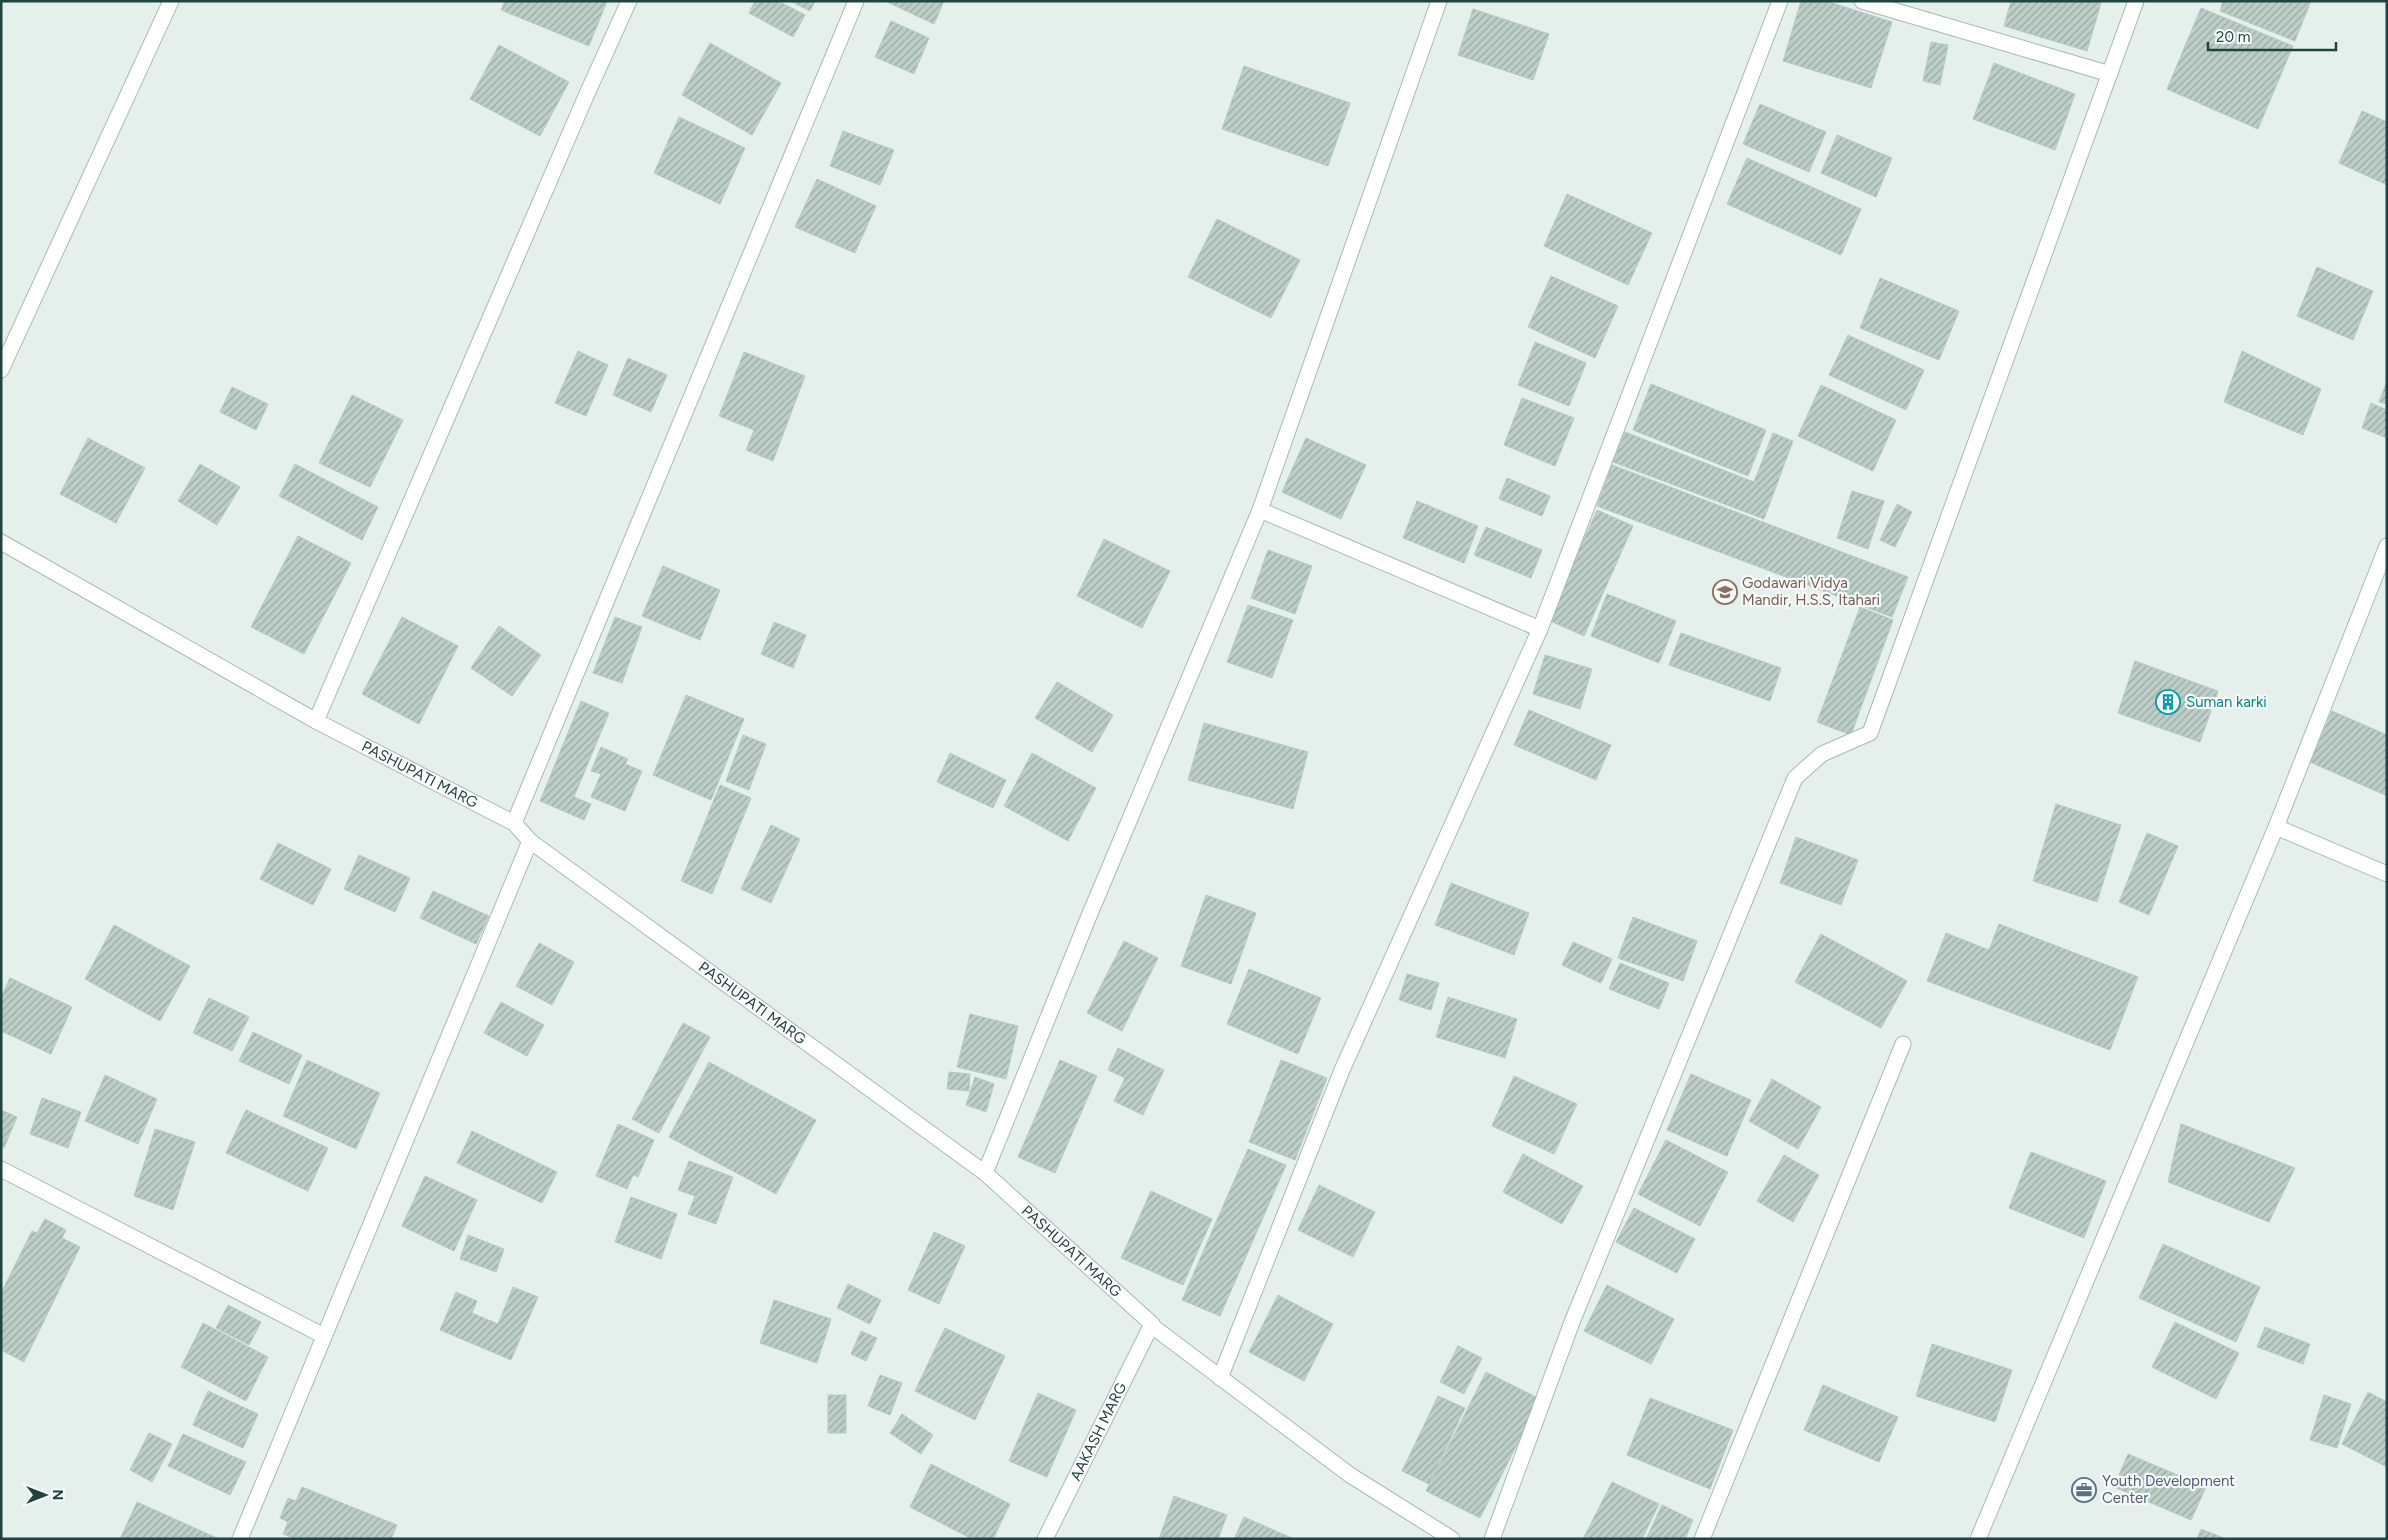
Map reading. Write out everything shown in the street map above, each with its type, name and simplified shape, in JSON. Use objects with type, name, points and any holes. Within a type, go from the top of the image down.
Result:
[{"type":"street","points":[[1,370],[171,1]]},
{"type":"street","points":[[316,721],[582,105],[629,1]]},
{"type":"street","points":[[514,823],[856,1]]},
{"type":"street","points":[[985,1174],[1089,916],[1260,510],[1440,1]]},
{"type":"street","points":[[1220,1378],[1342,1070],[1540,629],[1780,1]]},
{"type":"street","points":[[1862,1],[2110,74]]},
{"type":"street","points":[[1492,1539],[1572,1322],[1795,778],[1822,754],[1870,733],[2136,1]]},
{"type":"street","points":[[1260,510],[1540,629]]},
{"type":"street","name":"PASHUPATI MARG","points":[[1,542],[316,721],[514,823],[530,841],[985,1174],[1152,1326],[1220,1378],[1350,1475],[1452,1539]]},
{"type":"street","points":[[1978,1539],[2276,827],[2387,546]]},
{"type":"street","points":[[2276,827],[2387,874]]},
{"type":"street","points":[[240,1539],[530,841]]},
{"type":"street","points":[[1702,1539],[1903,1044]]},
{"type":"street","points":[[1,1169],[324,1336]]},
{"type":"street","name":"AAKASH MARG","points":[[1045,1539],[1152,1324]]},
{"type":"building","points":[[505,1],[607,1],[589,46],[501,10]]},
{"type":"building","points":[[755,1],[778,1],[805,15],[793,37],[749,13]]},
{"type":"building","points":[[790,1],[815,1],[810,11]]},
{"type":"building","points":[[885,1],[944,1],[934,24]]},
{"type":"building","points":[[1801,1],[1826,1],[1892,22],[1871,88],[1783,61]]},
{"type":"building","points":[[2011,1],[2094,1],[2101,3],[2087,51],[2004,26]]},
{"type":"building","points":[[2223,1],[2311,1],[2295,41],[2220,11]]},
{"type":"building","points":[[2201,8],[2293,46],[2258,129],[2167,89]]},
{"type":"building","points":[[1473,9],[1549,34],[1533,80],[1458,55]]},
{"type":"building","points":[[891,21],[929,38],[914,74],[875,57]]},
{"type":"building","points":[[1931,42],[1948,45],[1940,85],[1923,81]]},
{"type":"building","points":[[710,43],[781,83],[752,135],[682,95]]},
{"type":"building","points":[[499,45],[569,82],[540,136],[470,99]]},
{"type":"building","points":[[1994,63],[2075,94],[2055,150],[1973,119]]},
{"type":"building","points":[[1244,66],[1350,103],[1328,166],[1222,129]]},
{"type":"building","points":[[1760,104],[1826,132],[1809,172],[1743,144]]},
{"type":"building","points":[[2362,111],[2387,122],[2387,185],[2339,163]]},
{"type":"building","points":[[679,117],[745,148],[720,204],[654,173]]},
{"type":"building","points":[[843,131],[894,150],[880,185],[830,166]]},
{"type":"building","points":[[1837,135],[1892,158],[1876,197],[1821,173]]},
{"type":"building","points":[[1747,158],[1861,209],[1841,255],[1727,204]]},
{"type":"building","points":[[817,179],[876,206],[855,253],[795,227]]},
{"type":"building","points":[[1567,194],[1652,233],[1628,285],[1544,246]]},
{"type":"building","points":[[1217,219],[1300,260],[1271,318],[1188,277]]},
{"type":"building","points":[[2317,267],[2373,291],[2353,340],[2297,316]]},
{"type":"building","points":[[1551,276],[1618,306],[1595,358],[1528,327]]},
{"type":"building","points":[[1880,278],[1959,311],[1939,360],[1860,328]]},
{"type":"building","points":[[1848,335],[1924,370],[1906,410],[1829,375]]},
{"type":"building","points":[[1535,342],[1586,363],[1569,406],[1518,385]]},
{"type":"building","points":[[578,351],[608,365],[586,416],[555,403]]},
{"type":"building","points":[[2242,351],[2321,389],[2303,435],[2224,402]]},
{"type":"building","points":[[744,352],[805,376],[773,461],[746,450],[754,430],[719,416]]},
{"type":"building","points":[[628,358],[667,375],[651,412],[613,395]]},
{"type":"building","points":[[2387,381],[2387,404],[2379,402]]},
{"type":"building","points":[[1651,384],[1766,430],[1748,476],[1633,430]]},
{"type":"building","points":[[1821,385],[1896,420],[1873,471],[1798,436]]},
{"type":"building","points":[[232,387],[268,404],[256,430],[220,412]]},
{"type":"building","points":[[352,395],[403,420],[370,487],[319,463]]},
{"type":"building","points":[[1522,398],[1574,418],[1555,466],[1504,445]]},
{"type":"building","points":[[2371,403],[2387,410],[2387,438],[2362,428]]},
{"type":"building","points":[[1625,432],[1754,482],[1773,433],[1793,441],[1764,519],[1613,462]]},
{"type":"building","points":[[88,438],[145,468],[116,523],[60,494]]},
{"type":"building","points":[[1306,438],[1366,465],[1341,519],[1282,492]]},
{"type":"building","points":[[200,464],[240,487],[217,525],[178,501]]},
{"type":"building","points":[[295,464],[378,507],[362,540],[279,496]]},
{"type":"building","points":[[1612,465],[1908,577],[1892,617],[1597,506]]},
{"type":"building","points":[[1507,478],[1550,496],[1542,516],[1499,499]]},
{"type":"building","points":[[1852,491],[1884,501],[1868,549],[1837,538]]},
{"type":"building","points":[[1417,501],[1478,526],[1464,563],[1403,538]]},
{"type":"building","points":[[1897,504],[1912,512],[1895,547],[1880,540]]},
{"type":"building","points":[[1597,510],[1633,526],[1584,636],[1548,620]]},
{"type":"building","points":[[1486,527],[1542,550],[1531,578],[1474,555]]},
{"type":"building","points":[[298,536],[351,563],[304,654],[251,627]]},
{"type":"building","points":[[1104,539],[1170,571],[1142,628],[1077,596]]},
{"type":"building","points":[[1268,550],[1312,566],[1295,614],[1251,598]]},
{"type":"building","points":[[663,566],[720,590],[700,640],[642,616]]},
{"type":"building","points":[[1607,594],[1676,621],[1659,663],[1591,636]]},
{"type":"building","points":[[1248,605],[1293,620],[1272,678],[1227,662]]},
{"type":"building","points":[[1860,607],[1893,620],[1851,735],[1817,722]]},
{"type":"building","points":[[402,617],[458,646],[419,724],[362,694]]},
{"type":"building","points":[[615,617],[642,627],[622,683],[593,673]]},
{"type":"building","points":[[774,622],[806,635],[793,668],[761,654]]},
{"type":"building","points":[[499,626],[541,655],[512,696],[471,668]]},
{"type":"building","points":[[1681,633],[1781,668],[1770,701],[1669,665]]},
{"type":"building","points":[[1545,655],[1592,669],[1580,709],[1533,694]]},
{"type":"building","name":"Suman karki","points":[[2135,661],[2218,691],[2200,742],[2118,713]]},
{"type":"building","points":[[1057,682],[1113,715],[1092,752],[1035,718]]},
{"type":"building","points":[[686,695],[744,719],[711,800],[653,775]]},
{"type":"building","points":[[581,701],[609,713],[574,797],[591,804],[584,820],[540,801]]},
{"type":"building","points":[[1529,710],[1611,745],[1596,780],[1514,745]]},
{"type":"building","points":[[2332,711],[2387,735],[2387,796],[2310,762]]},
{"type":"building","points":[[1204,723],[1308,752],[1293,809],[1188,780]]},
{"type":"building","points":[[743,735],[766,744],[749,790],[726,781]]},
{"type":"building","points":[[601,747],[628,759],[625,764],[642,771],[625,811],[591,797],[601,774],[591,771]]},
{"type":"building","points":[[950,753],[1006,780],[993,808],[937,782]]},
{"type":"building","points":[[1032,753],[1096,788],[1068,841],[1004,806]]},
{"type":"building","points":[[720,785],[751,798],[712,894],[681,881]]},
{"type":"building","points":[[2056,804],[2121,825],[2097,902],[2033,881]]},
{"type":"building","points":[[771,825],[800,839],[771,903],[741,889]]},
{"type":"building","points":[[2147,833],[2178,846],[2149,915],[2119,902]]},
{"type":"building","points":[[1796,837],[1858,860],[1841,905],[1780,883]]},
{"type":"building","points":[[278,843],[331,869],[313,905],[260,879]]},
{"type":"building","points":[[359,855],[410,878],[395,912],[344,889]]},
{"type":"building","points":[[1451,883],[1529,913],[1514,955],[1435,925]]},
{"type":"building","points":[[433,891],[489,916],[476,944],[420,918]]},
{"type":"building","points":[[1206,895],[1256,913],[1231,984],[1181,966]]},
{"type":"building","points":[[1633,917],[1697,941],[1683,981],[1618,958]]},
{"type":"building","points":[[1999,924],[2138,977],[2110,1050],[1927,981],[1946,933],[1989,950]]},
{"type":"building","points":[[114,925],[190,966],[160,1021],[85,979]]},
{"type":"building","points":[[1821,934],[1907,981],[1881,1028],[1795,982]]},
{"type":"building","points":[[1124,941],[1158,958],[1122,1031],[1087,1013]]},
{"type":"building","points":[[1573,942],[1612,959],[1601,983],[1562,965]]},
{"type":"building","points":[[539,943],[574,962],[552,1005],[516,986]]},
{"type":"building","points":[[1620,963],[1669,983],[1659,1009],[1609,989]]},
{"type":"building","points":[[1249,969],[1321,998],[1298,1054],[1227,1024]]},
{"type":"building","points":[[1407,974],[1439,983],[1431,1010],[1399,1000]]},
{"type":"building","points":[[10,978],[72,1007],[51,1054],[1,1031],[1,997]]},
{"type":"building","points":[[1448,997],[1517,1019],[1505,1058],[1436,1037]]},
{"type":"building","points":[[209,998],[249,1017],[232,1051],[193,1033]]},
{"type":"building","points":[[501,1002],[544,1025],[527,1056],[484,1033]]},
{"type":"building","points":[[970,1014],[1018,1026],[1006,1079],[957,1067]]},
{"type":"building","points":[[683,1023],[710,1037],[659,1133],[632,1119]]},
{"type":"building","points":[[253,1032],[302,1055],[289,1084],[239,1061]]},
{"type":"building","points":[[1118,1048],[1164,1070],[1143,1115],[1114,1101],[1125,1078],[1108,1070]]},
{"type":"building","points":[[307,1060],[380,1093],[356,1149],[283,1116]]},
{"type":"building","points":[[1060,1060],[1097,1076],[1055,1173],[1018,1157]]},
{"type":"building","points":[[1281,1060],[1327,1078],[1295,1160],[1249,1142]]},
{"type":"building","points":[[709,1062],[816,1120],[776,1194],[669,1137]]},
{"type":"building","points":[[949,1072],[970,1074],[969,1091],[947,1089]]},
{"type":"building","points":[[1691,1074],[1751,1100],[1727,1156],[1667,1130]]},
{"type":"building","points":[[105,1075],[157,1099],[138,1144],[85,1121]]},
{"type":"building","points":[[1514,1076],[1577,1104],[1554,1154],[1492,1126]]},
{"type":"building","points":[[975,1077],[994,1084],[986,1112],[966,1105]]},
{"type":"building","points":[[1772,1079],[1821,1107],[1798,1149],[1749,1121]]},
{"type":"building","points":[[42,1098],[81,1112],[68,1148],[30,1134]]},
{"type":"building","points":[[1,1110],[17,1117],[4,1148],[1,1147]]},
{"type":"building","points":[[246,1110],[328,1148],[308,1191],[226,1153]]},
{"type":"building","points":[[618,1124],[654,1140],[638,1177],[633,1175],[627,1189],[596,1176]]},
{"type":"building","points":[[2181,1124],[2295,1168],[2269,1222],[2168,1182]]},
{"type":"building","points":[[155,1129],[195,1142],[173,1210],[134,1196]]},
{"type":"building","points":[[472,1131],[557,1172],[542,1203],[457,1163]]},
{"type":"building","points":[[1666,1140],[1728,1172],[1700,1226],[1638,1194]]},
{"type":"building","points":[[1248,1149],[1286,1165],[1220,1316],[1182,1300]]},
{"type":"building","points":[[2031,1152],[2106,1181],[2084,1238],[2009,1208]]},
{"type":"building","points":[[1523,1154],[1583,1186],[1562,1224],[1503,1192]]},
{"type":"building","points":[[1784,1155],[1819,1175],[1793,1222],[1757,1201]]},
{"type":"building","points":[[689,1161],[733,1177],[716,1224],[688,1214],[695,1196],[678,1190]]},
{"type":"building","points":[[425,1176],[477,1200],[454,1251],[402,1226]]},
{"type":"building","points":[[1319,1185],[1375,1212],[1353,1257],[1298,1230]]},
{"type":"building","points":[[1151,1191],[1212,1219],[1183,1285],[1121,1258]]},
{"type":"building","points":[[631,1197],[677,1214],[661,1259],[615,1242]]},
{"type":"building","points":[[1634,1208],[1695,1239],[1677,1273],[1616,1242]]},
{"type":"building","points":[[45,1219],[66,1230],[62,1238],[80,1247],[24,1362],[1,1350],[1,1293],[32,1231],[37,1233]]},
{"type":"building","points":[[934,1232],[965,1246],[939,1304],[908,1290]]},
{"type":"building","points":[[468,1235],[504,1249],[496,1272],[460,1259]]},
{"type":"building","points":[[2163,1244],[2260,1287],[2236,1342],[2139,1298]]},
{"type":"building","points":[[848,1284],[881,1300],[870,1324],[837,1308]]},
{"type":"building","points":[[1607,1285],[1674,1319],[1651,1364],[1584,1331]]},
{"type":"building","points":[[513,1287],[538,1297],[511,1360],[440,1330],[456,1292],[477,1301],[472,1313],[498,1324]]},
{"type":"building","points":[[1278,1295],[1333,1324],[1304,1381],[1249,1352]]},
{"type":"building","points":[[774,1300],[831,1319],[817,1363],[760,1343]]},
{"type":"building","points":[[228,1305],[261,1322],[249,1345],[216,1328]]},
{"type":"building","points":[[2175,1322],[2239,1353],[2216,1399],[2152,1367]]},
{"type":"building","points":[[203,1323],[268,1357],[246,1401],[181,1367]]},
{"type":"building","points":[[2265,1327],[2310,1344],[2303,1364],[2257,1347]]},
{"type":"building","points":[[945,1328],[1005,1356],[975,1420],[915,1391]]},
{"type":"building","points":[[861,1331],[877,1338],[866,1361],[851,1354]]},
{"type":"building","points":[[1932,1344],[2012,1370],[1995,1422],[1916,1396]]},
{"type":"building","points":[[1458,1346],[1482,1358],[1464,1394],[1440,1382]]},
{"type":"building","points":[[1486,1372],[1540,1399],[1480,1518],[1426,1491]]},
{"type":"building","points":[[880,1375],[902,1383],[890,1415],[868,1406]]},
{"type":"building","points":[[1823,1385],[1898,1417],[1879,1462],[1804,1430]]},
{"type":"building","points":[[208,1391],[258,1414],[243,1448],[193,1425]]},
{"type":"building","points":[[2368,1392],[2387,1402],[2387,1467],[2342,1444]]},
{"type":"building","points":[[1038,1393],[1076,1410],[1047,1477],[1009,1461]]},
{"type":"building","points":[[828,1395],[846,1395],[846,1433],[828,1433]]},
{"type":"building","points":[[2324,1395],[2351,1404],[2337,1448],[2310,1440]]},
{"type":"building","points":[[1438,1396],[1465,1408],[1429,1484],[1402,1471]]},
{"type":"building","points":[[1650,1398],[1733,1430],[1710,1489],[1627,1455]]},
{"type":"building","points":[[902,1414],[933,1435],[921,1454],[890,1433]]},
{"type":"building","points":[[149,1433],[172,1444],[152,1482],[130,1470]]},
{"type":"building","points":[[183,1434],[246,1462],[230,1495],[168,1466]]},
{"type":"building","points":[[2128,1454],[2206,1487],[2191,1520],[2114,1487]]},
{"type":"building","points":[[931,1464],[1010,1504],[993,1539],[972,1539],[910,1507]]},
{"type":"building","points":[[1612,1482],[1659,1504],[1642,1539],[1583,1539]]},
{"type":"building","points":[[302,1487],[397,1525],[391,1539],[296,1539],[283,1534],[288,1522],[280,1518],[288,1498],[296,1501]]},
{"type":"building","points":[[1174,1496],[1227,1515],[1218,1539],[1159,1539]]},
{"type":"building","points":[[137,1502],[217,1538],[217,1539],[120,1539]]},
{"type":"building","points":[[1662,1505],[1693,1520],[1685,1539],[1646,1539]]},
{"type":"building","points":[[1244,1517],[1294,1539],[1234,1539]]},
{"type":"building","points":[[2201,1529],[2226,1539],[2197,1539]]},
{"type":"place","name":"Godawari Vidya Mandir, H.S.S, Itahari","points":[[1725,592]]},
{"type":"place","name":"Suman karki","points":[[2168,702]]},
{"type":"place","name":"Youth Development Center","points":[[2084,1490]]}]
